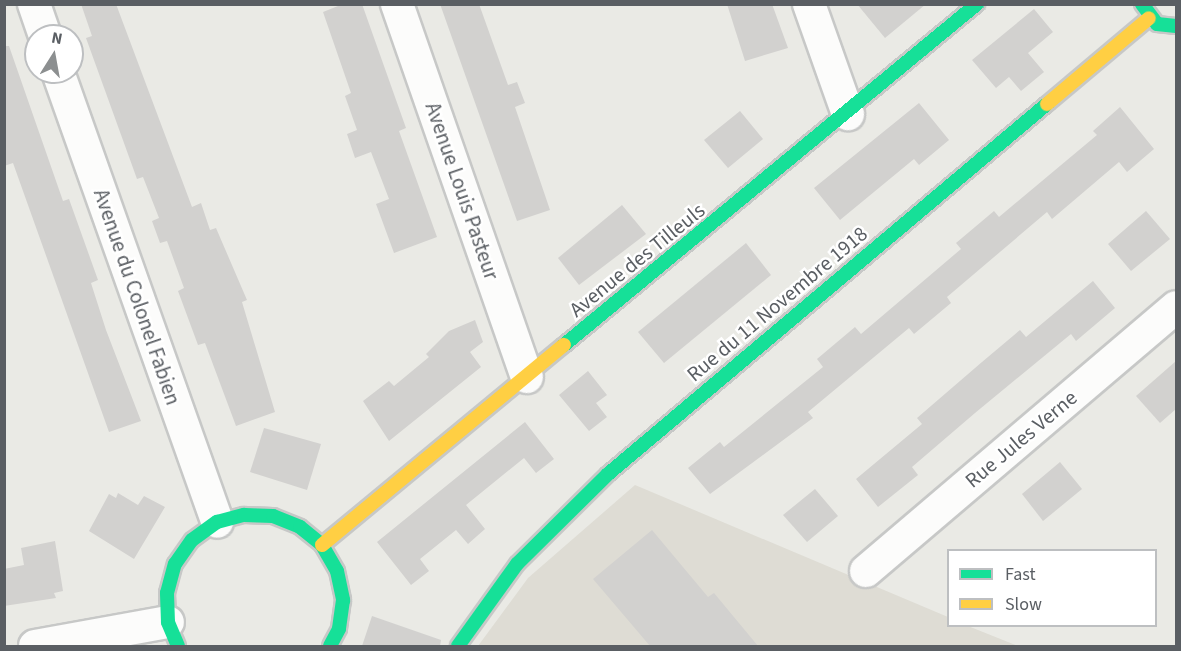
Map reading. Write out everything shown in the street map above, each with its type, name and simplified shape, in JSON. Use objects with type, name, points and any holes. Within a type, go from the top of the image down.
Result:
[{"type":"street","points":[[34,4],[41,24]]},
{"type":"street","name":"Avenue Louis Pasteur","points":[[397,4],[527,377]]},
{"type":"street","points":[[808,4],[848,114]]},
{"type":"street","name":"Avenue des Tilleuls","points":[[322,545],[848,114],[977,4]]},
{"type":"street","points":[[1142,4],[1149,18],[1157,24],[1176,26]]},
{"type":"street","name":"Rue du 11 Novembre 1918","points":[[458,646],[518,564],[608,474],[1149,18]]},
{"type":"street","name":"Avenue du Colonel Fabien","points":[[62,84],[217,522]]},
{"type":"street","name":"Rue Jules Verne","points":[[866,571],[1176,307]]},
{"type":"street","points":[[35,646],[173,634],[166,592],[175,564],[192,540],[217,522],[244,515],[273,516],[300,527],[322,545],[337,571],[343,600],[339,629],[330,646]]},
{"type":"shaded area","points":[[635,485],[947,617],[947,627],[970,627],[1018,646],[478,646],[528,578]]},
{"type":"building","points":[[81,4],[116,4],[192,207],[201,203],[210,230],[216,228],[247,300],[242,302],[275,412],[236,426],[205,343],[198,345],[178,291],[184,288],[167,241],[160,243],[152,221],[159,218],[143,177],[137,179],[86,38],[92,36]]},
{"type":"building","points":[[343,4],[362,4],[406,128],[399,131],[437,237],[394,253],[376,204],[389,199],[371,152],[355,158],[347,134],[357,130],[345,96],[351,93],[323,12]]},
{"type":"building","points":[[440,4],[479,4],[508,85],[517,82],[525,103],[515,107],[550,210],[517,221]]},
{"type":"building","points":[[727,4],[772,4],[788,48],[745,61]]},
{"type":"building","points":[[857,4],[926,4],[885,38]]},
{"type":"building","points":[[1034,9],[1053,32],[1028,53],[1044,72],[1021,91],[1009,77],[996,88],[972,60]]},
{"type":"building","points":[[4,46],[9,46],[63,201],[69,199],[98,280],[91,283],[106,330],[141,421],[109,432],[13,163],[4,166]]},
{"type":"building","points":[[919,103],[949,140],[919,165],[914,159],[840,220],[814,188]]},
{"type":"building","points":[[1120,107],[1154,149],[1127,172],[1119,162],[1052,219],[1047,212],[947,297],[951,303],[914,334],[909,328],[808,412],[813,418],[710,494],[688,468],[720,442],[724,447],[823,367],[817,359],[855,327],[861,334],[961,249],[956,243],[994,211],[999,217],[1097,135],[1093,131]]},
{"type":"building","points":[[740,111],[763,139],[728,168],[704,140]]},
{"type":"building","points":[[622,205],[646,234],[579,285],[558,258]]},
{"type":"building","points":[[1146,211],[1170,239],[1131,271],[1108,244]]},
{"type":"building","points":[[746,243],[771,275],[664,363],[638,332]]},
{"type":"building","points":[[1093,281],[1115,308],[1076,341],[1071,334],[975,413],[912,467],[918,475],[878,507],[856,479],[922,424],[917,418],[1020,330],[1026,337]]},
{"type":"building","points":[[475,320],[483,342],[470,352],[481,367],[389,441],[363,401],[389,381],[394,386],[429,357],[426,354],[449,331]]},
{"type":"building","points":[[1176,361],[1176,409],[1160,423],[1136,396]]},
{"type":"building","points":[[588,371],[607,395],[596,403],[607,417],[589,431],[559,395]]},
{"type":"building","points":[[525,422],[554,459],[536,473],[524,458],[466,505],[485,529],[468,544],[456,530],[420,559],[429,571],[411,585],[377,542]]},
{"type":"building","points":[[264,428],[321,444],[307,490],[250,472]]},
{"type":"building","points":[[1060,462],[1082,489],[1043,521],[1022,494]]},
{"type":"building","points":[[815,489],[838,516],[807,542],[783,515]]},
{"type":"building","points":[[118,493],[138,505],[144,496],[165,507],[134,559],[89,531],[109,494],[116,498]]},
{"type":"building","points":[[652,530],[708,597],[714,593],[758,646],[650,646],[593,579]]},
{"type":"building","points":[[55,541],[63,591],[54,593],[56,598],[4,606],[4,569],[24,565],[21,548]]},
{"type":"building","points":[[372,616],[441,640],[440,646],[362,646]]},
{"type":"traffic: fast","points":[[564,345],[977,4]]},
{"type":"traffic: fast","points":[[1142,4],[1157,24],[1176,26]]},
{"type":"traffic: fast","points":[[458,646],[517,564],[608,474],[1047,104]]},
{"type":"traffic: fast","points":[[178,646],[168,622],[167,593],[175,564],[192,540],[217,522],[244,515],[273,516],[300,527],[322,545],[337,571],[343,600],[339,629],[330,646]]},
{"type":"traffic: slow","points":[[1047,104],[1149,18]]},
{"type":"traffic: slow","points":[[322,545],[564,345]]}]
